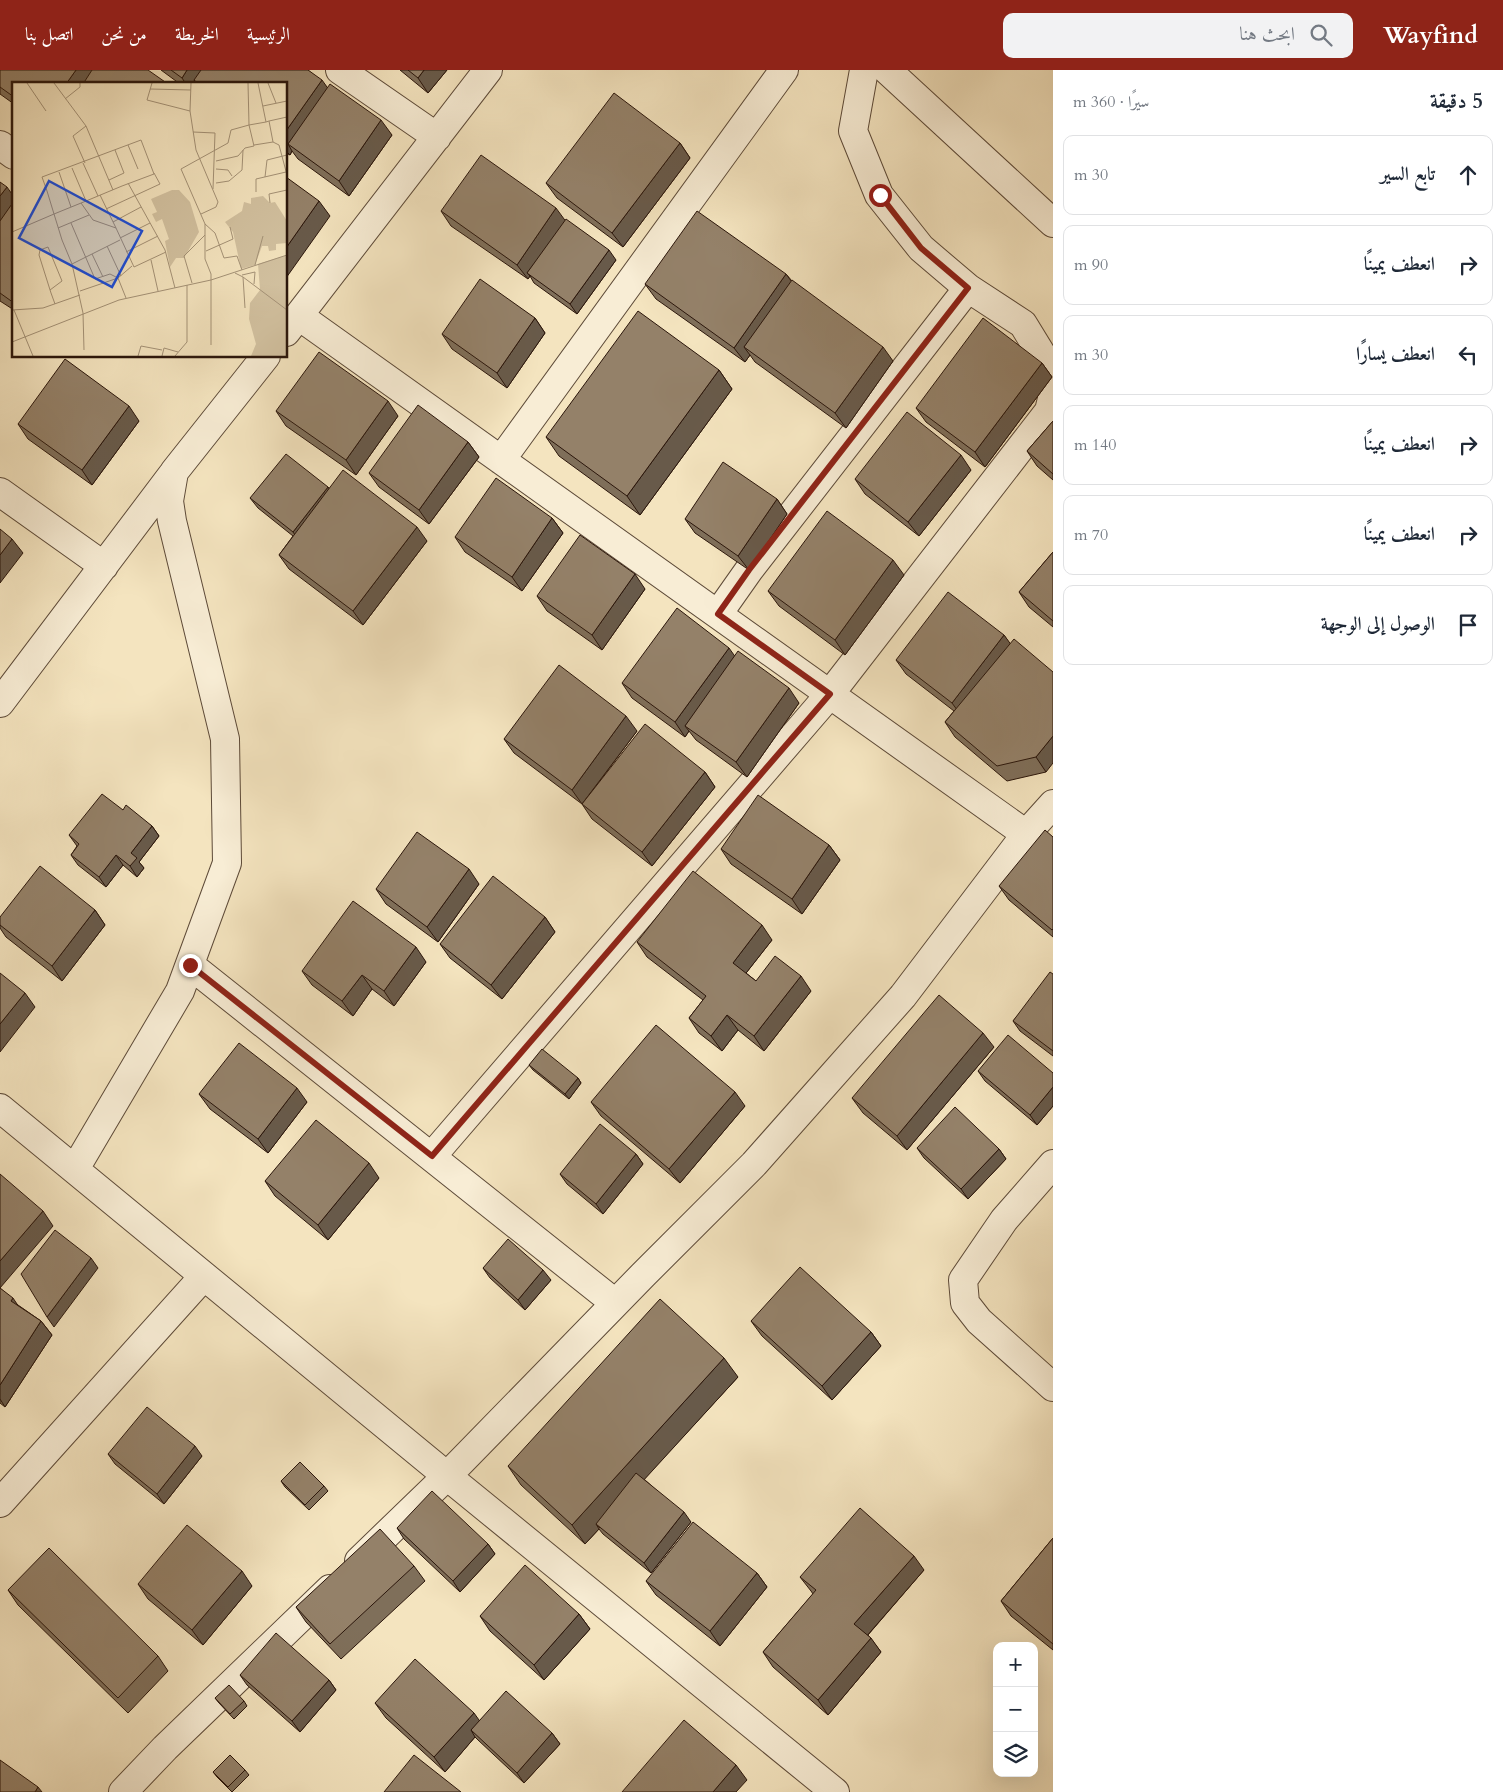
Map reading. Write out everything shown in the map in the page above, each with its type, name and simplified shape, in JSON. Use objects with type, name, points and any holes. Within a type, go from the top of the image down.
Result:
[{"type":"street","points":[[340,70],[438,137]]},
{"type":"street","points":[[488,70],[293,324],[501,460],[1026,834]]},
{"type":"street","points":[[501,460],[784,70]]},
{"type":"street","points":[[864,70],[853,130],[880,195],[921,248],[968,288],[1022,324],[1053,372]]},
{"type":"street","points":[[887,70],[1053,223]]},
{"type":"street","points":[[0,145],[12,154]]},
{"type":"street","points":[[718,614],[755,563],[968,288]]},
{"type":"street","points":[[0,703],[174,472],[264,358]]},
{"type":"street","points":[[432,1156],[830,694],[1049,411],[1053,395]]},
{"type":"street","points":[[74,1169],[180,991],[227,863],[225,739],[172,521],[169,500],[174,472]]},
{"type":"street","points":[[0,492],[104,566]]},
{"type":"street","points":[[123,1792],[165,1748],[447,1476],[615,1302],[754,1164],[903,996],[1026,834],[1053,804]]},
{"type":"street","points":[[190,965],[615,1302]]},
{"type":"street","points":[[3,1117],[74,1169],[835,1792]]},
{"type":"street","points":[[1053,1164],[1004,1220],[964,1280],[965,1303],[978,1321],[1053,1387]]},
{"type":"street","points":[[0,1503],[204,1276]]},
{"type":"building","points":[[0,70],[76,70],[67,82],[12,82],[12,96],[0,87]]},
{"type":"building","points":[[92,70],[148,70],[165,82],[84,82]]},
{"type":"building","points":[[171,70],[187,70],[182,78]]},
{"type":"building","points":[[201,70],[308,70],[322,80],[288,128],[288,82],[196,82],[194,80]]},
{"type":"building","points":[[408,70],[424,70],[418,78]]},
{"type":"building","points":[[330,84],[381,120],[339,181],[288,144]]},
{"type":"building","points":[[614,93],[680,143],[612,233],[546,183]]},
{"type":"building","points":[[481,155],[556,208],[517,265],[441,211]]},
{"type":"building","points":[[288,178],[319,201],[288,245]]},
{"type":"building","points":[[0,182],[7,187],[0,196]]},
{"type":"building","points":[[12,204],[12,302],[0,293],[0,221]]},
{"type":"building","points":[[697,211],[786,274],[734,348],[645,284]]},
{"type":"building","points":[[566,219],[609,250],[570,304],[527,273]]},
{"type":"building","points":[[480,279],[535,318],[497,373],[442,334]]},
{"type":"building","points":[[792,280],[883,347],[835,413],[744,347]]},
{"type":"building","points":[[638,311],[719,370],[627,496],[546,437]]},
{"type":"building","points":[[983,318],[1042,363],[975,452],[916,408]]},
{"type":"building","points":[[319,352],[388,401],[346,460],[276,411]]},
{"type":"building","points":[[65,359],[129,406],[82,470],[18,424]]},
{"type":"building","points":[[418,405],[468,442],[419,510],[369,473]]},
{"type":"building","points":[[907,412],[961,455],[908,522],[855,479]]},
{"type":"building","points":[[1053,421],[1053,474],[1027,451]]},
{"type":"building","points":[[286,454],[328,487],[293,532],[250,498]]},
{"type":"building","points":[[723,462],[777,499],[738,556],[685,519]]},
{"type":"building","points":[[343,470],[417,527],[353,611],[279,555]]},
{"type":"building","points":[[496,478],[552,518],[512,577],[455,537]]},
{"type":"building","points":[[827,511],[893,560],[835,640],[768,591]]},
{"type":"building","points":[[0,529],[12,539],[0,555]]},
{"type":"building","points":[[580,535],[635,574],[592,635],[537,596]]},
{"type":"building","points":[[1053,552],[1053,621],[1019,592]]},
{"type":"building","points":[[948,592],[1004,635],[952,703],[896,660]]},
{"type":"building","points":[[677,608],[729,648],[675,722],[622,683]]},
{"type":"building","points":[[1014,639],[1053,672],[1053,736],[1036,757],[997,766],[945,722]]},
{"type":"building","points":[[738,651],[789,688],[736,762],[685,726]]},
{"type":"building","points":[[559,665],[626,716],[572,790],[504,739]]},
{"type":"building","points":[[645,724],[705,772],[642,852],[582,804]]},
{"type":"building","points":[[102,794],[123,810],[126,805],[152,826],[131,853],[137,858],[130,866],[116,855],[99,877],[71,855],[79,844],[69,835]]},
{"type":"building","points":[[758,795],[829,845],[792,899],[721,849]]},
{"type":"building","points":[[1045,830],[1053,837],[1052,930],[999,886]]},
{"type":"building","points":[[417,832],[469,869],[427,927],[376,889]]},
{"type":"building","points":[[40,866],[95,910],[52,966],[0,925],[0,917]]},
{"type":"building","points":[[693,871],[762,925],[733,963],[756,981],[775,956],[801,976],[754,1036],[727,1015],[711,1036],[689,1018],[706,996],[637,942]]},
{"type":"building","points":[[493,876],[545,917],[491,985],[440,944]]},
{"type":"building","points":[[353,901],[416,947],[384,991],[362,975],[342,1001],[302,971]]},
{"type":"building","points":[[1050,972],[1053,974],[1053,1051],[1013,1021]]},
{"type":"building","points":[[0,973],[25,993],[0,1024]]},
{"type":"building","points":[[939,995],[983,1033],[897,1136],[852,1098]]},
{"type":"building","points":[[656,1025],[735,1092],[669,1169],[591,1102]]},
{"type":"building","points":[[1008,1035],[1053,1073],[1053,1087],[1030,1115],[978,1071]]},
{"type":"building","points":[[239,1043],[297,1088],[258,1139],[199,1094]]},
{"type":"building","points":[[542,1049],[578,1078],[565,1094],[529,1065]]},
{"type":"building","points":[[955,1107],[999,1149],[961,1189],[917,1148]]},
{"type":"building","points":[[316,1120],[369,1163],[318,1225],[265,1181]]},
{"type":"building","points":[[600,1124],[636,1154],[596,1204],[560,1174]]},
{"type":"building","points":[[0,1174],[43,1211],[0,1261]]},
{"type":"building","points":[[55,1230],[91,1258],[47,1317],[21,1274]]},
{"type":"building","points":[[508,1239],[543,1270],[518,1300],[483,1268]]},
{"type":"building","points":[[800,1267],[871,1332],[822,1386],[751,1321]]},
{"type":"building","points":[[0,1288],[13,1298],[11,1301],[41,1321],[0,1385]]},
{"type":"building","points":[[660,1299],[724,1358],[572,1525],[508,1466]]},
{"type":"building","points":[[147,1407],[195,1446],[157,1494],[108,1454]]},
{"type":"building","points":[[300,1462],[324,1486],[305,1505],[281,1481]]},
{"type":"building","points":[[636,1473],[684,1512],[644,1563],[596,1524]]},
{"type":"building","points":[[432,1491],[488,1544],[453,1581],[397,1528]]},
{"type":"building","points":[[860,1508],[914,1556],[854,1624],[871,1638],[818,1700],[763,1652],[816,1590],[800,1577]]},
{"type":"building","points":[[693,1522],[757,1573],[710,1631],[646,1581]]},
{"type":"building","points":[[187,1525],[242,1571],[192,1630],[138,1584]]},
{"type":"building","points":[[380,1529],[414,1566],[330,1644],[296,1607]]},
{"type":"building","points":[[1053,1538],[1053,1644],[1001,1601]]},
{"type":"building","points":[[49,1548],[158,1656],[118,1698],[8,1590]]},
{"type":"building","points":[[525,1565],[579,1614],[534,1665],[480,1616]]},
{"type":"building","points":[[276,1633],[329,1680],[292,1721],[240,1675]]},
{"type":"building","points":[[415,1659],[474,1713],[434,1757],[375,1703]]},
{"type":"building","points":[[229,1685],[244,1701],[230,1714],[215,1698]]},
{"type":"building","points":[[506,1691],[552,1733],[517,1773],[471,1730]]},
{"type":"building","points":[[684,1720],[736,1765],[713,1792],[622,1792]]},
{"type":"building","points":[[230,1755],[245,1770],[228,1787],[213,1772]]},
{"type":"building","points":[[414,1755],[461,1792],[384,1792]]},
{"type":"building","points":[[0,1760],[38,1787],[35,1792],[0,1792]]},
{"type":"route","points":[[190,965],[432,1156],[830,694],[718,614],[749,570],[968,288],[921,248],[880,195]]}]
